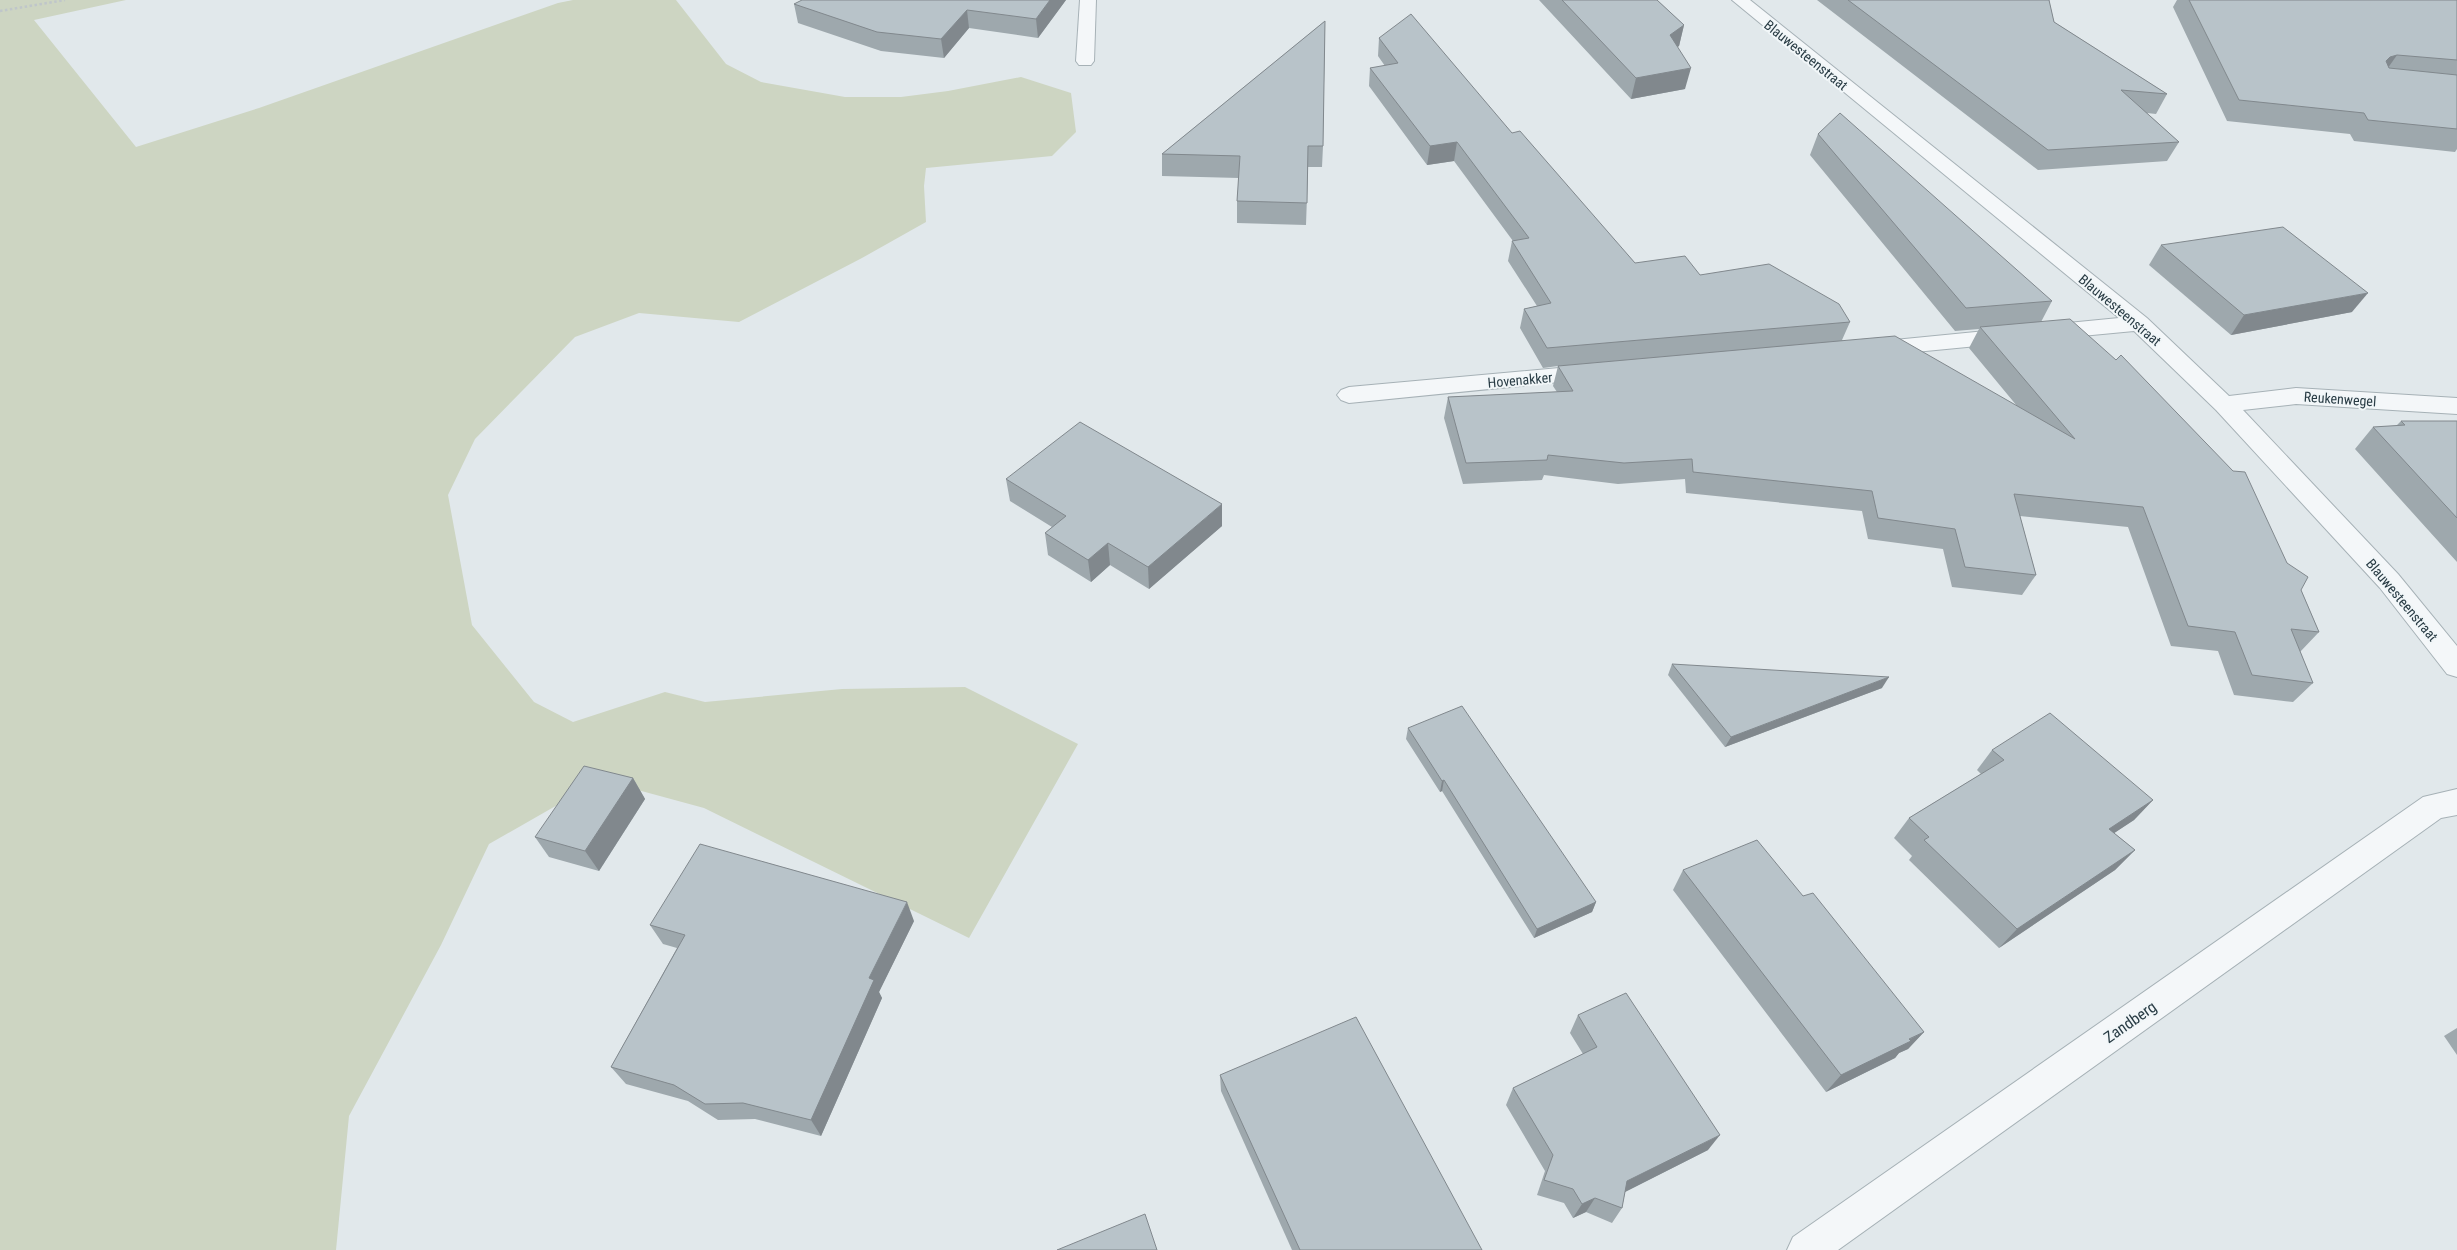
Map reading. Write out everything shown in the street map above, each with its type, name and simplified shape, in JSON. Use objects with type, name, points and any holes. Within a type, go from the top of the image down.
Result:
[{"type":"street","points":[[1085,61],[1088,0]]},
{"type":"street","name":"Blauwesteenstraat","points":[[1740,0],[2139,323],[2224,404],[2389,581],[2457,666]]},
{"type":"street","points":[[1854,350],[2139,323]]},
{"type":"street","name":"Hovenakker","points":[[1349,395],[1616,371]]},
{"type":"street","name":"Reukenwegel","points":[[2224,404],[2296,396],[2457,406]]},
{"type":"street","name":"Zandberg","points":[[1806,1250],[2434,806],[2457,802]]},
{"type":"path","points":[[0,11],[65,0]]},
{"type":"green space","points":[[0,0],[126,0],[34,20],[136,147],[259,108],[558,3],[573,0],[676,0],[726,64],[761,82],[845,97],[901,97],[948,91],[1021,77],[1071,93],[1076,132],[1052,156],[926,168],[924,186],[926,222],[862,258],[739,322],[639,313],[575,337],[475,439],[448,495],[472,625],[534,702],[573,722],[665,692],[705,702],[842,689],[965,687],[1078,744],[969,938],[704,808],[601,780],[489,844],[441,945],[349,1116],[336,1250],[0,1250]]},
{"type":"building","points":[[802,0],[1050,0],[1036,19],[967,10],[941,39],[877,32],[794,4]]},
{"type":"building","points":[[1562,0],[1657,0],[1684,25],[1670,35],[1691,68],[1636,78]]},
{"type":"building","points":[[1848,0],[2049,0],[2054,22],[2167,94],[2121,90],[2179,142],[2048,150]]},
{"type":"building","points":[[2189,0],[2457,0],[2457,60],[2397,55],[2390,57],[2386,61],[2389,68],[2457,75],[2457,129],[2368,120],[2364,113],[2239,100]]},
{"type":"building","points":[[1411,14],[1512,133],[1520,131],[1635,263],[1685,256],[1700,275],[1769,264],[1839,304],[1850,322],[1547,348],[1524,309],[1551,303],[1512,241],[1529,238],[1457,142],[1430,146],[1370,68],[1398,63],[1379,38]]},
{"type":"building","points":[[1325,21],[1323,146],[1308,146],[1307,203],[1237,201],[1240,156],[1162,154]]},
{"type":"building","points":[[1840,113],[2052,301],[1966,308],[1818,134]]},
{"type":"building","points":[[2283,227],[2368,293],[2244,315],[2161,245]]},
{"type":"building","points":[[2070,319],[2116,360],[2121,355],[2233,471],[2245,472],[2287,563],[2308,577],[2301,590],[2319,632],[2291,629],[2313,683],[2252,675],[2235,632],[2188,626],[2143,507],[2014,494],[2036,575],[1965,567],[1955,529],[1878,518],[1872,491],[1693,472],[1692,459],[1624,463],[1548,455],[1547,460],[1466,463],[1448,397],[1573,391],[1558,366],[1895,336],[2075,439],[1980,327]]},
{"type":"building","points":[[2401,421],[2457,421],[2457,518],[2373,427],[2405,425]]},
{"type":"building","points":[[1080,422],[1222,504],[1148,567],[1108,543],[1088,560],[1045,533],[1066,516],[1006,479]]},
{"type":"building","points":[[1672,664],[1889,677],[1731,737]]},
{"type":"building","points":[[1462,706],[1596,902],[1537,929],[1444,780],[1442,781],[1408,728]]},
{"type":"building","points":[[2050,713],[2153,800],[2109,829],[2135,850],[2017,929],[1924,840],[1929,837],[1909,818],[2004,760],[1992,750]]},
{"type":"building","points":[[584,766],[633,778],[585,851],[535,837]]},
{"type":"building","points":[[1757,840],[1803,896],[1813,893],[1924,1032],[1909,1039],[1911,1041],[1841,1075],[1683,870]]},
{"type":"building","points":[[700,844],[907,902],[869,978],[874,980],[811,1120],[743,1103],[705,1104],[674,1085],[611,1067],[685,935],[650,925]]},
{"type":"building","points":[[1626,993],[1720,1135],[1627,1181],[1622,1208],[1595,1198],[1582,1204],[1573,1189],[1544,1180],[1553,1155],[1513,1088],[1597,1047],[1578,1015]]},
{"type":"building","points":[[1356,1017],[1482,1250],[1300,1250],[1220,1075]]},
{"type":"building","points":[[1145,1214],[1157,1250],[1057,1250]]}]
